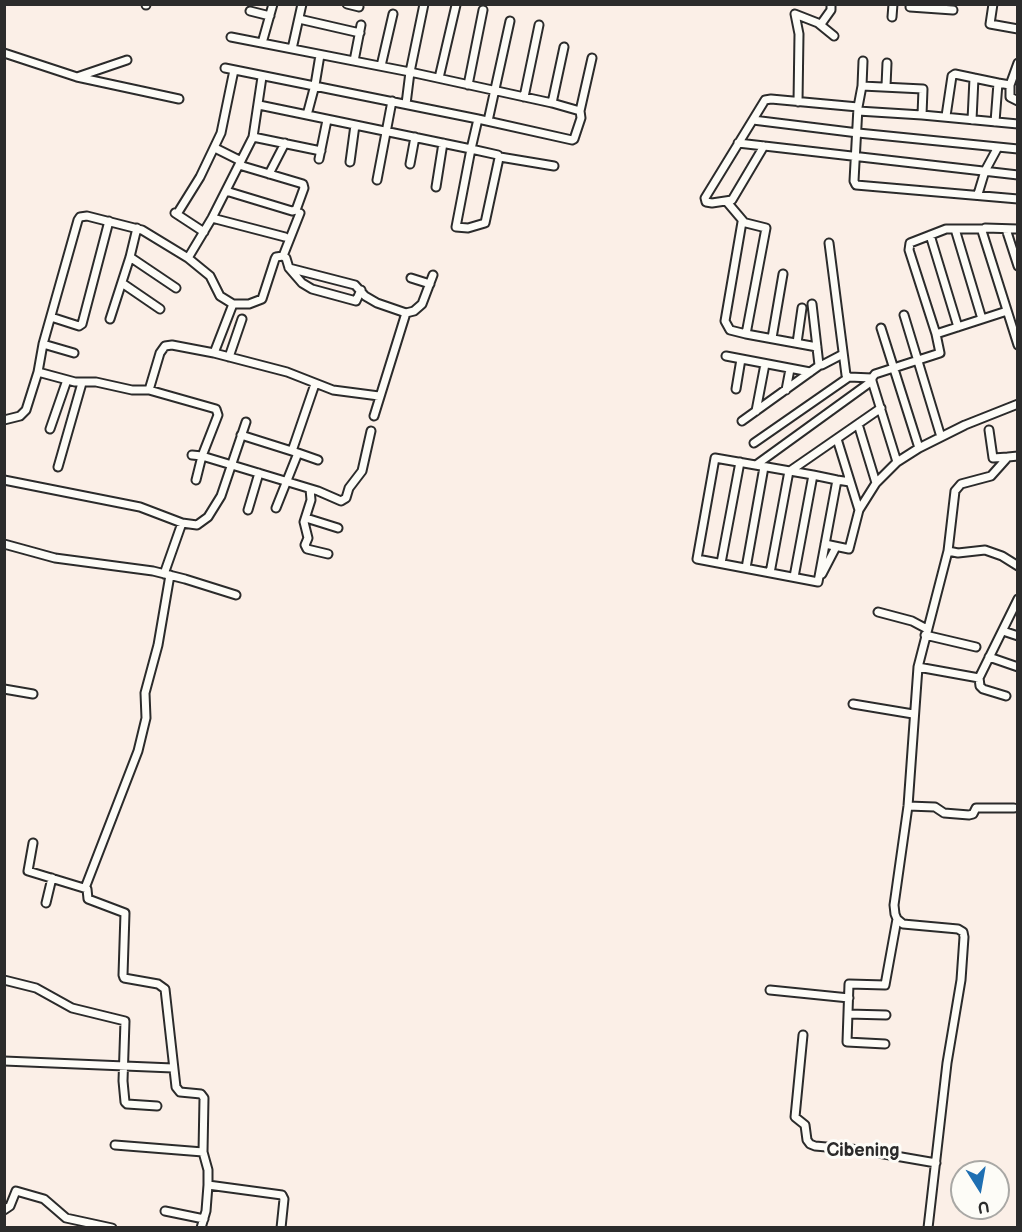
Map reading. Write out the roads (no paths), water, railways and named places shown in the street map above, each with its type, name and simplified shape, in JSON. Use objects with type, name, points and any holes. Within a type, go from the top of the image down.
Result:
[{"type":"street","points":[[262,43],[273,4]]},
{"type":"street","points":[[292,49],[302,4]]},
{"type":"street","points":[[347,4],[359,7]]},
{"type":"street","points":[[406,104],[424,4]]},
{"type":"street","points":[[821,24],[831,10],[831,4]]},
{"type":"street","points":[[892,17],[893,4]]},
{"type":"street","points":[[993,4],[990,24],[1017,29]]},
{"type":"street","points":[[439,78],[456,5]]},
{"type":"street","points":[[909,7],[953,10]]},
{"type":"street","points":[[468,85],[483,10]]},
{"type":"street","points":[[250,11],[270,16]]},
{"type":"street","points":[[381,66],[393,14]]},
{"type":"street","points":[[798,102],[799,33],[795,14],[821,24],[834,36]]},
{"type":"street","points":[[299,19],[361,29],[354,62]]},
{"type":"street","points":[[488,121],[510,21]]},
{"type":"street","points":[[524,97],[539,25]]},
{"type":"street","points":[[231,37],[439,78],[580,111]]},
{"type":"street","points":[[552,103],[564,46]]},
{"type":"street","points":[[4,53],[77,77],[179,99]]},
{"type":"street","points":[[307,114],[320,55]]},
{"type":"street","points":[[225,68],[572,140],[580,118],[592,58]]},
{"type":"street","points":[[77,77],[127,60]]},
{"type":"street","points":[[863,61],[858,109],[855,184],[1017,199]]},
{"type":"street","points":[[886,86],[887,63]]},
{"type":"street","points":[[1017,63],[1016,74],[1010,85],[1011,99],[1017,100]]},
{"type":"street","points":[[204,232],[176,213],[215,148],[226,114],[234,70]]},
{"type":"street","points":[[946,116],[952,76],[955,74],[1010,85]]},
{"type":"street","points":[[188,258],[212,218],[253,137],[262,77]]},
{"type":"street","points":[[972,120],[974,78]]},
{"type":"street","points":[[996,122],[998,83]]},
{"type":"street","points":[[862,86],[923,89],[922,115]]},
{"type":"street","points":[[764,146],[734,198],[728,202],[708,203],[705,198],[767,100],[1017,124]]},
{"type":"street","points":[[376,180],[392,101]]},
{"type":"street","points":[[259,105],[500,157],[554,166]]},
{"type":"street","points":[[478,119],[456,226],[468,228],[485,223],[500,157]]},
{"type":"street","points":[[319,159],[327,120]]},
{"type":"street","points":[[753,120],[858,134],[1017,149]]},
{"type":"street","points":[[350,162],[355,125]]},
{"type":"street","points":[[253,137],[321,151]]},
{"type":"street","points":[[411,164],[415,137]]},
{"type":"street","points":[[269,174],[285,143]]},
{"type":"street","points":[[436,187],[443,143]]},
{"type":"street","points":[[738,143],[1017,175]]},
{"type":"street","points":[[978,194],[998,147]]},
{"type":"street","points":[[215,148],[240,163],[304,185],[296,211],[226,191]]},
{"type":"street","points":[[728,202],[744,222],[766,228],[746,334]]},
{"type":"street","points":[[4,420],[24,413],[38,372],[51,317],[80,217],[87,216],[137,228],[153,236],[188,258],[210,276],[220,296],[233,304],[249,304],[262,299],[275,259],[283,256],[300,213]]},
{"type":"street","points":[[212,218],[285,237]]},
{"type":"street","points":[[51,317],[79,326],[82,324],[109,221]]},
{"type":"street","points":[[744,222],[741,224],[725,321],[730,330],[817,346]]},
{"type":"street","points":[[110,319],[137,228]]},
{"type":"street","points":[[756,465],[875,374],[940,353],[909,243],[946,229],[1017,229]]},
{"type":"street","points":[[955,229],[982,319]]},
{"type":"street","points":[[983,229],[1017,345]]},
{"type":"street","points":[[1006,229],[1017,266]]},
{"type":"street","points":[[930,235],[958,327]]},
{"type":"street","points":[[829,243],[846,375],[870,379]]},
{"type":"street","points":[[283,256],[289,268],[302,283],[312,290],[356,301],[361,290]]},
{"type":"street","points":[[130,257],[176,288]]},
{"type":"street","points":[[289,268],[355,285],[364,296],[406,313],[420,307],[433,275]]},
{"type":"street","points":[[772,338],[783,274]]},
{"type":"street","points":[[312,290],[316,275]]},
{"type":"street","points":[[411,278],[429,284]]},
{"type":"street","points":[[329,294],[334,279]]},
{"type":"street","points":[[122,283],[160,309]]},
{"type":"street","points":[[214,352],[233,304]]},
{"type":"street","points":[[812,304],[820,365]]},
{"type":"street","points":[[797,343],[802,308]]},
{"type":"street","points":[[936,334],[1007,311]]},
{"type":"street","points":[[374,416],[406,313]]},
{"type":"street","points":[[904,315],[941,437]]},
{"type":"street","points":[[230,357],[242,319]]},
{"type":"street","points":[[881,328],[919,448]]},
{"type":"street","points":[[44,344],[74,353]]},
{"type":"street","points":[[149,390],[156,362],[165,346],[172,345],[214,352],[287,372],[333,390],[379,396]]},
{"type":"street","points":[[742,421],[820,365],[843,354]]},
{"type":"street","points":[[726,356],[810,372]]},
{"type":"street","points":[[736,389],[741,359]]},
{"type":"street","points":[[756,411],[765,364]]},
{"type":"street","points":[[786,390],[790,369]]},
{"type":"street","points":[[38,372],[82,383],[96,382],[132,390],[149,390],[218,410],[218,417],[202,456],[196,480]]},
{"type":"street","points":[[754,443],[852,377]]},
{"type":"street","points":[[870,379],[897,462]]},
{"type":"street","points":[[50,429],[67,380]]},
{"type":"street","points":[[58,467],[82,383]]},
{"type":"street","points":[[276,508],[315,384]]},
{"type":"street","points":[[825,544],[849,549],[859,510],[876,483],[897,462],[964,425],[1017,404]]},
{"type":"street","points":[[770,573],[789,471],[881,408]]},
{"type":"street","points":[[4,480],[140,507],[182,523],[197,525],[208,517],[221,496],[246,422]]},
{"type":"street","points":[[858,424],[876,483]]},
{"type":"street","points":[[989,430],[993,458],[1017,456]]},
{"type":"street","points":[[192,455],[259,473],[341,501],[346,498],[349,488],[362,471],[371,431]]},
{"type":"street","points":[[242,435],[318,460]]},
{"type":"street","points":[[837,439],[859,510]]},
{"type":"street","points":[[885,1044],[847,1042],[849,984],[885,985],[897,919],[894,905],[908,806],[918,667],[948,551],[956,488],[961,484],[991,476],[1008,457]]},
{"type":"street","points":[[818,582],[697,559],[715,458],[850,482]]},
{"type":"street","points":[[721,563],[740,462]]},
{"type":"street","points":[[746,568],[764,467]]},
{"type":"street","points":[[248,510],[259,473]]},
{"type":"street","points":[[794,577],[813,475]]},
{"type":"street","points":[[818,582],[837,480]]},
{"type":"street","points":[[310,489],[311,500],[304,522],[308,538],[305,545],[307,549],[328,554]]},
{"type":"street","points":[[306,518],[338,528]]},
{"type":"street","points":[[182,523],[167,575],[158,645],[144,693],[146,718],[138,751],[85,888],[88,899],[125,913],[123,977],[128,980],[158,984],[165,989],[178,1091],[201,1094],[204,1098],[203,1152],[208,1170],[208,1185],[201,1227]]},
{"type":"street","points":[[4,544],[55,558],[110,564],[167,575],[236,595]]},
{"type":"street","points":[[818,582],[836,547]]},
{"type":"street","points":[[948,551],[958,553],[985,550],[1002,556],[1017,566]]},
{"type":"street","points":[[1006,696],[983,689],[979,678],[1017,602]]},
{"type":"street","points":[[878,612],[912,621],[926,632],[976,647]]},
{"type":"street","points":[[1003,631],[1017,636]]},
{"type":"street","points":[[989,657],[1017,667]]},
{"type":"street","points":[[918,667],[979,678]]},
{"type":"street","points":[[4,689],[33,694]]},
{"type":"street","points":[[853,704],[913,714]]},
{"type":"street","points":[[908,806],[935,807],[944,813],[969,815],[978,808],[1014,808]]},
{"type":"street","points":[[33,843],[27,870],[85,888]]},
{"type":"street","points":[[46,903],[52,878]]},
{"type":"street","points":[[897,919],[906,925],[958,929],[964,935],[961,981],[947,1063],[928,1227]]},
{"type":"street","points":[[4,980],[36,988],[72,1008],[124,1021],[123,1065],[126,1103],[157,1106]]},
{"type":"street","points":[[770,990],[849,998]]},
{"type":"street","points":[[848,1014],[886,1015]]},
{"type":"street","points":[[803,1035],[795,1117],[805,1125],[807,1140],[810,1144],[936,1163]]},
{"type":"street","points":[[4,1060],[174,1068]]},
{"type":"street","points":[[115,1145],[203,1152]]},
{"type":"street","points":[[208,1185],[282,1195],[284,1199],[281,1227]]},
{"type":"street","points":[[4,1210],[10,1206],[16,1191],[44,1199],[66,1218],[112,1227]]},
{"type":"street","points":[[165,1211],[204,1219]]},
{"type":"district","name":"Cibening","points":[[863,1151]]}]
